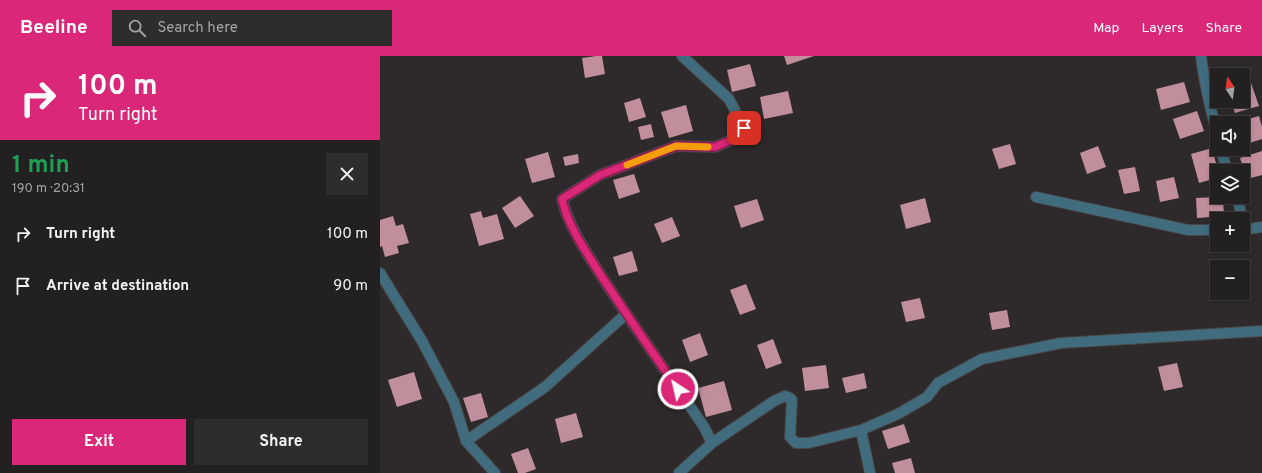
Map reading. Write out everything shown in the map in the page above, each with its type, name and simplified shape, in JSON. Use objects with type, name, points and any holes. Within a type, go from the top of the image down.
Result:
[{"type":"street","points":[[682,56],[729,99],[744,128],[734,139],[715,147],[676,146],[600,175],[562,199],[565,212],[585,251],[626,314],[704,427],[712,443]]},
{"type":"street","points":[[1201,56],[1203,75],[1212,116]]},
{"type":"street","points":[[1036,197],[1188,230],[1210,230]]},
{"type":"street","points":[[1250,229],[1262,227]]},
{"type":"street","points":[[380,273],[422,341],[454,402],[466,441],[495,473]]},
{"type":"street","points":[[466,441],[545,387],[626,314]]},
{"type":"street","points":[[679,473],[712,443],[774,401],[785,396],[792,400],[790,437],[796,443],[809,443],[861,430],[898,414],[927,397],[938,383],[982,359],[1061,343],[1262,331]]},
{"type":"street","points":[[861,430],[870,473]]},
{"type":"building","points":[[602,56],[605,74],[585,78],[582,58]]},
{"type":"building","points":[[784,56],[814,56],[787,65]]},
{"type":"building","points":[[750,64],[756,86],[732,92],[727,70]]},
{"type":"building","points":[[1184,82],[1190,102],[1161,110],[1156,89]]},
{"type":"building","points":[[1250,83],[1259,106],[1235,113],[1233,108],[1250,108]]},
{"type":"building","points":[[788,91],[793,113],[764,119],[760,97]]},
{"type":"building","points":[[640,98],[646,117],[629,122],[624,103]]},
{"type":"building","points":[[686,105],[693,131],[669,138],[661,112]]},
{"type":"building","points":[[1197,111],[1204,131],[1180,139],[1173,119]]},
{"type":"building","points":[[1259,116],[1262,127],[1262,139],[1250,143],[1250,119]]},
{"type":"building","points":[[651,124],[654,137],[641,140],[638,127]]},
{"type":"building","points":[[1010,144],[1016,164],[999,169],[992,149]]},
{"type":"building","points":[[1098,146],[1106,167],[1087,174],[1080,153]]},
{"type":"building","points":[[1210,149],[1210,156],[1214,156],[1216,164],[1210,164],[1210,180],[1199,183],[1191,154]]},
{"type":"building","points":[[1262,151],[1262,175],[1250,178],[1250,164],[1242,164],[1240,158]]},
{"type":"building","points":[[548,152],[555,177],[532,183],[525,159]]},
{"type":"building","points":[[578,154],[579,163],[565,166],[563,157]]},
{"type":"building","points":[[1135,167],[1140,191],[1124,194],[1118,170]]},
{"type":"building","points":[[634,174],[640,192],[619,199],[613,180]]},
{"type":"building","points":[[1174,177],[1179,198],[1160,202],[1156,181]]},
{"type":"building","points":[[520,196],[534,216],[515,228],[502,208]]},
{"type":"building","points":[[1210,197],[1210,204],[1223,204],[1224,212],[1210,212],[1210,217],[1197,218],[1196,198]]},
{"type":"building","points":[[925,198],[931,222],[906,229],[900,205]]},
{"type":"building","points":[[757,199],[764,220],[741,228],[734,206]]},
{"type":"building","points":[[481,211],[483,218],[497,214],[504,239],[479,246],[470,214]]},
{"type":"building","points":[[393,216],[396,226],[403,224],[409,243],[397,246],[399,253],[385,257],[382,246],[380,247],[380,220]]},
{"type":"building","points":[[672,217],[680,236],[662,243],[654,224]]},
{"type":"building","points":[[632,251],[638,271],[619,276],[613,257]]},
{"type":"building","points":[[746,284],[756,309],[740,315],[730,290]]},
{"type":"building","points":[[920,298],[925,318],[906,322],[901,302]]},
{"type":"building","points":[[1007,310],[1010,327],[992,330],[989,313]]},
{"type":"building","points":[[700,333],[708,355],[690,362],[682,340]]},
{"type":"building","points":[[773,339],[782,363],[766,369],[757,345]]},
{"type":"building","points":[[1177,363],[1183,387],[1164,391],[1158,367]]},
{"type":"building","points":[[826,365],[829,388],[805,391],[802,368]]},
{"type":"building","points":[[414,372],[422,399],[397,407],[388,380]]},
{"type":"building","points":[[864,373],[867,388],[846,393],[842,378]]},
{"type":"building","points":[[724,381],[732,410],[706,417],[698,388]]},
{"type":"building","points":[[481,393],[488,417],[471,422],[463,398]]},
{"type":"building","points":[[576,413],[583,437],[561,443],[555,419]]},
{"type":"building","points":[[904,424],[910,442],[888,449],[882,431]]},
{"type":"building","points":[[528,448],[536,469],[525,473],[518,473],[511,454]]},
{"type":"building","points":[[911,458],[915,473],[895,473],[892,463]]},
{"type":"slow traffic","points":[[627,165],[676,146],[708,147]]},
{"type":"route","points":[[678,389],[626,314],[585,251],[565,212],[562,199],[600,175],[676,146],[715,147],[734,139],[744,128]]}]
